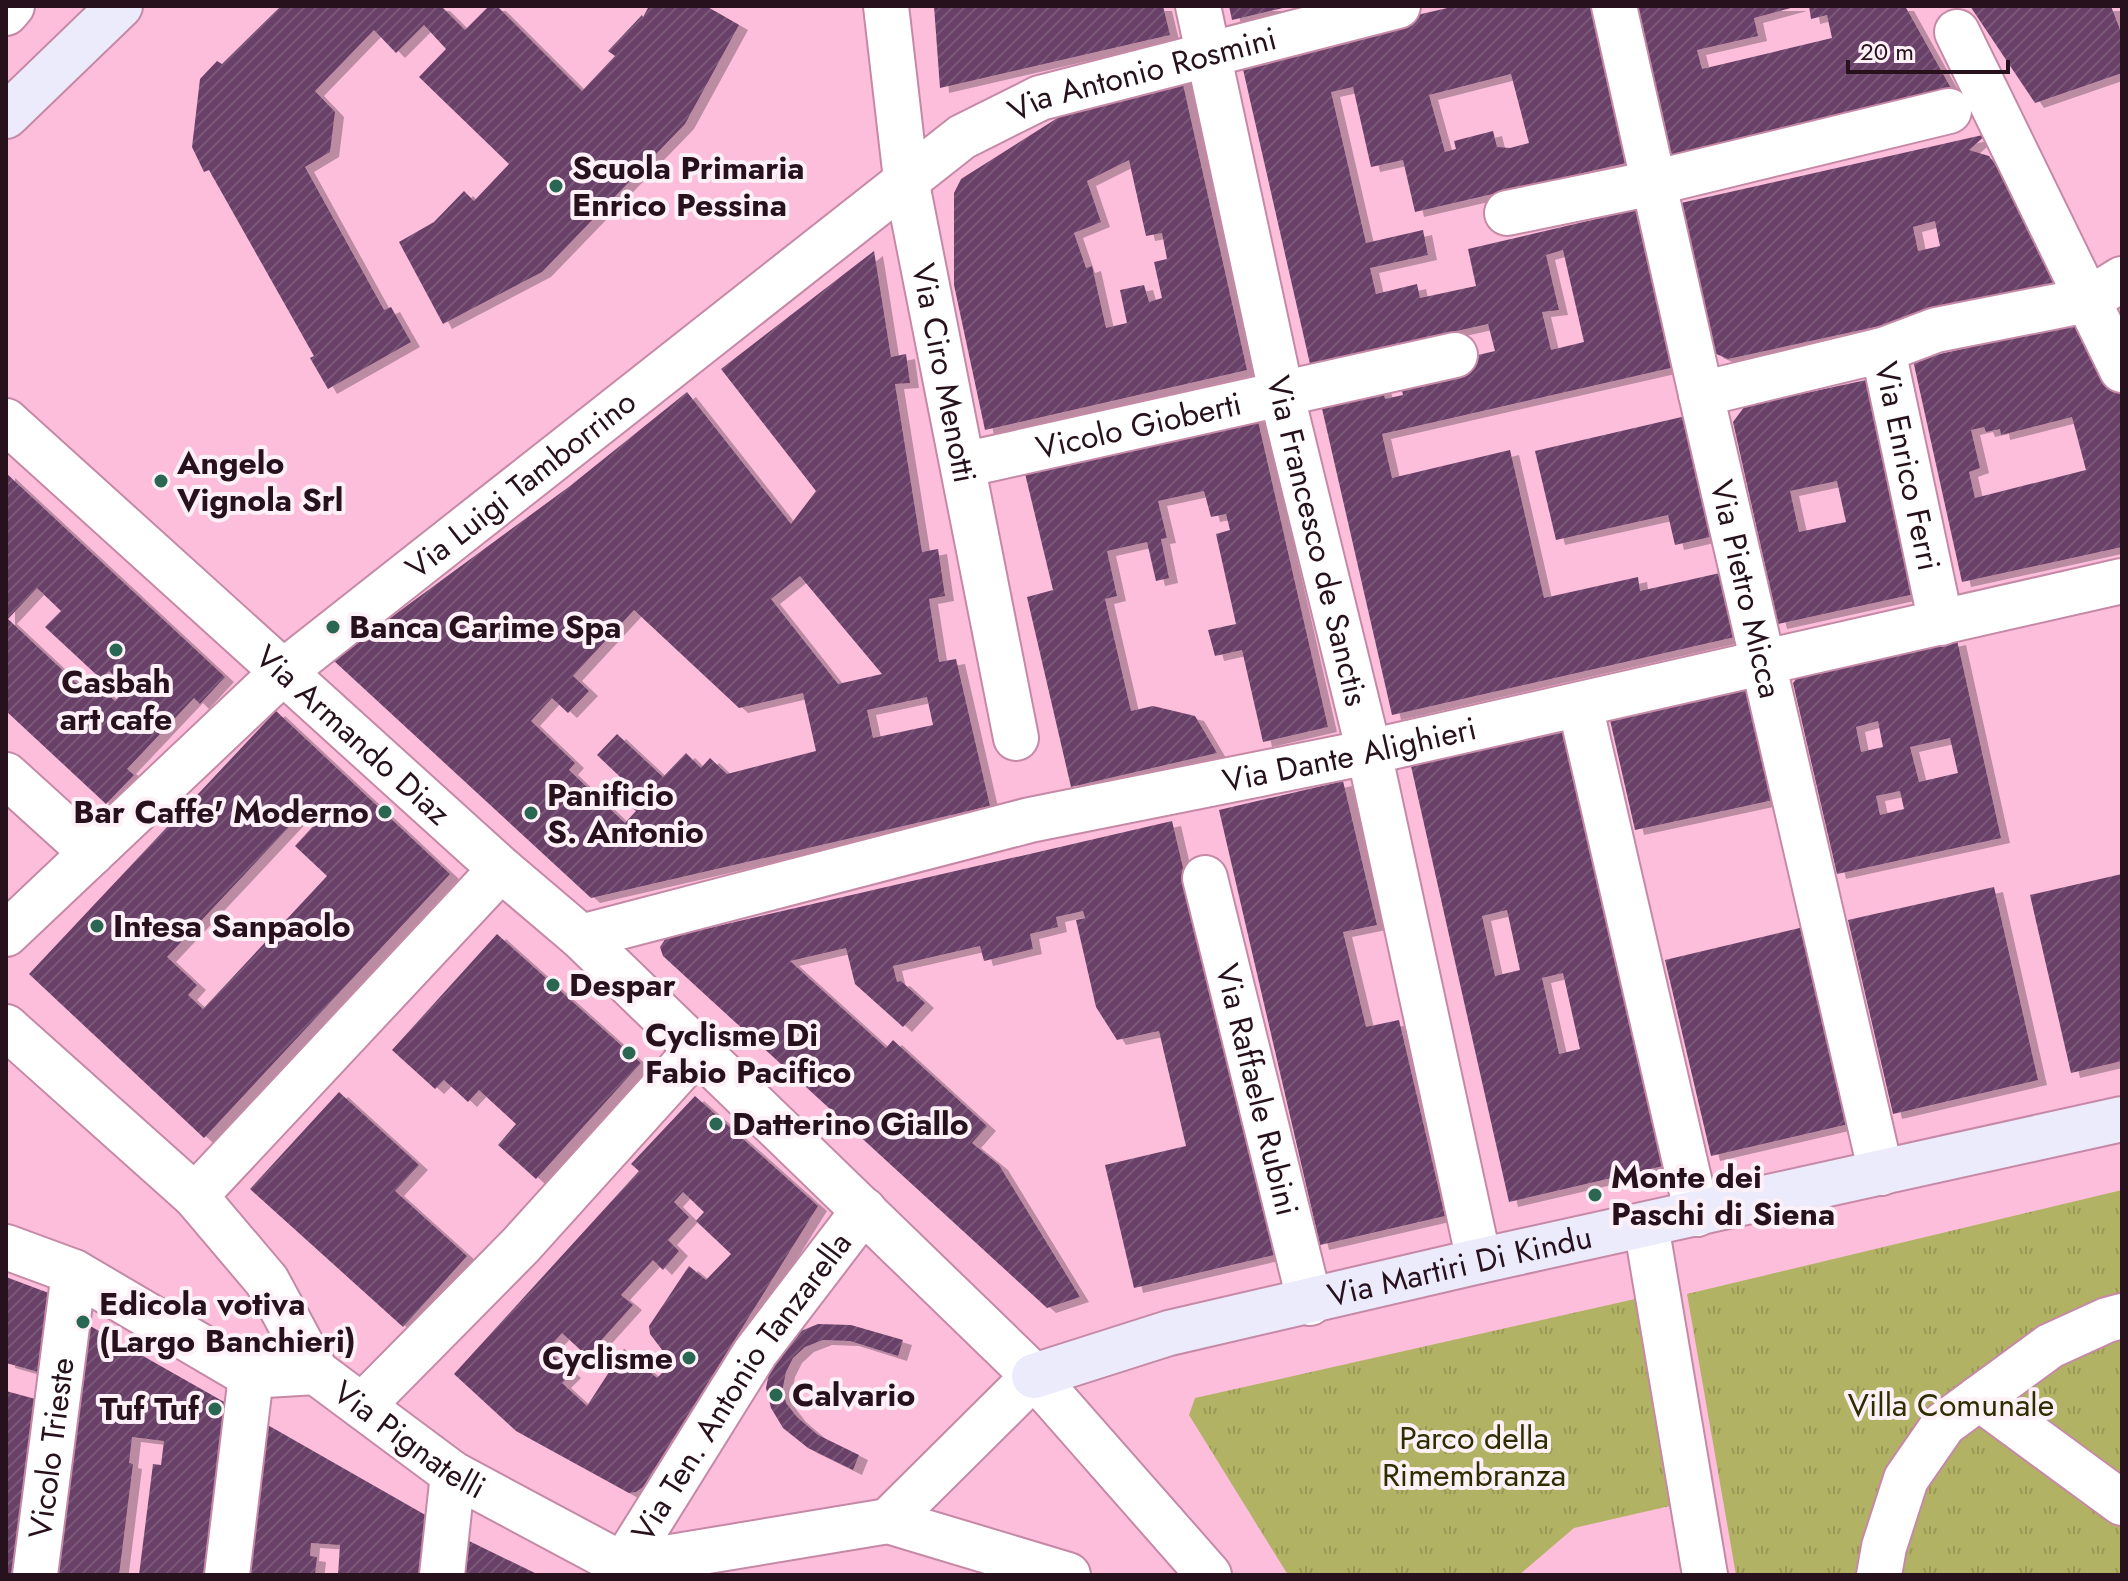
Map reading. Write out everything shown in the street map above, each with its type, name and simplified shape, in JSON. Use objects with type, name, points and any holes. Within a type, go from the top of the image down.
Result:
[{"type":"street","points":[[6,13],[12,6]]},
{"type":"street","points":[[6,116],[120,6]]},
{"type":"street","name":"Via Ciro Menotti","points":[[886,6],[906,179],[1016,738]]},
{"type":"street","name":"Via Francesco de Sanctis","points":[[1198,6],[1281,392],[1369,752],[1479,1261]]},
{"type":"street","name":"Via Antonio Rosmini","points":[[906,179],[962,137],[1040,98],[1398,6]]},
{"type":"street","name":"Via Pietro Micca","points":[[1614,6],[1881,1173]]},
{"type":"street","points":[[1957,32],[2105,289],[2122,370]]},
{"type":"street","points":[[1507,213],[1653,183],[1949,111]]},
{"type":"street","name":"Via Luigi Tamborrino","points":[[6,934],[283,672],[906,179]]},
{"type":"street","points":[[1883,350],[1936,330],[2105,289]]},
{"type":"street","name":"Via Enrico Ferri","points":[[1701,394],[1883,350],[1941,623]]},
{"type":"street","name":"Vicolo Gioberti","points":[[963,465],[1455,355]]},
{"type":"street","name":"Via Armando Diaz","points":[[6,421],[501,869],[581,937],[698,1049],[1034,1376],[1209,1575]]},
{"type":"street","name":"Via Dante Alighieri","points":[[581,937],[1030,820],[1369,752],[2122,581]]},
{"type":"street","points":[[1580,705],[1697,1214]]},
{"type":"street","points":[[6,775],[92,853]]},
{"type":"street","points":[[195,1196],[501,869]]},
{"type":"street","name":"Via Raffaele Rubini","points":[[1205,878],[1310,1303]]},
{"type":"street","name":"Via Pignatelli","points":[[6,1027],[195,1196],[267,1281],[316,1372],[453,1474],[625,1570]]},
{"type":"street","points":[[362,1406],[521,1245],[698,1049]]},
{"type":"street","name":"Via Martiri Di Kindu","points":[[1034,1376],[1169,1333],[2122,1119]]},
{"type":"street","name":"Via Ten. Antonio Tanzarella","points":[[625,1570],[755,1353],[864,1210]]},
{"type":"street","points":[[1646,1225],[1705,1575]]},
{"type":"street","points":[[6,1247],[74,1272],[251,1376],[316,1372]]},
{"type":"street","name":"Vicolo Trieste","points":[[35,1575],[74,1272]]},
{"type":"street","points":[[1879,1575],[1884,1547],[1906,1479],[1944,1424],[2050,1346],[2122,1316]]},
{"type":"street","points":[[227,1575],[251,1376]]},
{"type":"street","points":[[888,1521],[1034,1376]]},
{"type":"street","points":[[1979,1398],[2122,1503]]},
{"type":"street","points":[[442,1575],[453,1474]]},
{"type":"street","points":[[625,1570],[888,1521],[1068,1575]]},
{"type":"green space","name":"Villa Comunale","points":[[2122,1190],[2122,1575],[1736,1575],[1687,1294]]},
{"type":"green space","name":"Parco della Rimembranza","points":[[1635,1299],[1670,1506],[1574,1528],[1519,1575],[1288,1575],[1189,1415],[1195,1398]]},
{"type":"building","name":"Scuola Primaria Enrico Pessina","points":[[281,6],[441,6],[465,30],[489,6],[497,6],[582,91],[615,56],[608,51],[643,17],[649,6],[706,6],[739,25],[685,124],[542,272],[443,324],[399,242],[434,222],[464,191],[474,201],[509,164],[419,77],[446,49],[424,25],[396,53],[374,30],[315,91],[335,112],[330,152],[305,167],[384,310],[391,307],[411,342],[328,389],[310,358],[314,356],[209,170],[204,172],[192,147],[200,79],[217,61],[222,64]]},
{"type":"building","points":[[934,6],[1163,6],[1170,35],[940,88]]},
{"type":"building","points":[[1229,6],[1287,6],[1287,7],[1232,20]]},
{"type":"building","points":[[1456,6],[1590,6],[1626,163],[1415,212],[1403,160],[1371,167],[1353,87],[1331,92],[1366,243],[1423,230],[1428,255],[1370,268],[1376,294],[1417,284],[1420,298],[1476,286],[1468,249],[1639,209],[1675,367],[1382,434],[1392,478],[1510,450],[1544,598],[1638,577],[1640,591],[1720,573],[1735,637],[1392,715],[1318,391],[1380,378],[1385,399],[1403,395],[1398,374],[1495,351],[1488,324],[1310,364],[1240,56]],"holes":[[[1511,74],[1529,143],[1510,148],[1497,147],[1493,131],[1454,141],[1456,149],[1445,152],[1429,95]],[[1563,250],[1584,342],[1551,350],[1542,312],[1559,310],[1546,255]]]},
{"type":"building","points":[[1636,6],[1798,6],[1754,18],[1758,36],[1697,50],[1702,69],[1832,38],[1827,15],[1811,19],[1809,6],[1905,6],[1952,90],[1672,157]]},
{"type":"building","points":[[1970,6],[2111,6],[2122,35],[2122,73],[2035,103]]},
{"type":"building","points":[[1180,71],[1247,370],[985,430],[954,285],[954,193],[961,179],[1105,88]],"holes":[[[1129,160],[1146,236],[1162,233],[1167,259],[1154,262],[1162,298],[1149,302],[1144,285],[1120,290],[1127,323],[1106,328],[1092,266],[1086,268],[1074,233],[1101,222],[1087,181]]]},
{"type":"building","points":[[1987,134],[1969,150],[1989,156],[1997,167],[2063,286],[1728,359],[1714,353],[1681,203]],"holes":[[[1935,221],[1940,246],[1918,251],[1913,227]]]},
{"type":"building","points":[[874,251],[891,357],[906,354],[910,383],[895,384],[922,552],[938,549],[945,596],[929,599],[939,662],[956,659],[990,806],[591,898],[333,660],[570,486],[687,392],[791,524],[816,491],[721,369]],"holes":[[[800,576],[882,674],[838,684],[771,599]],[[634,610],[739,708],[803,693],[816,751],[727,774],[710,758],[701,768],[686,753],[663,777],[617,734],[597,755],[636,792],[627,803],[636,811],[625,823],[569,770],[575,763],[531,721],[552,698],[568,713],[589,691],[573,676]],[[927,697],[933,725],[873,738],[867,710]]]},
{"type":"building","points":[[2091,320],[2122,380],[2122,547],[1962,582],[1913,360]],"holes":[[[2072,417],[2086,470],[1975,498],[1969,472],[1980,468],[1971,430],[1984,427],[1986,432],[2000,429],[2001,435]]]},
{"type":"building","points":[[1871,379],[1919,593],[1778,624],[1733,422],[1745,406]],"holes":[[[1837,481],[1846,522],[1799,532],[1790,491]]]},
{"type":"building","points":[[1255,408],[1328,727],[1263,742],[1242,650],[1215,656],[1208,630],[1236,624],[1216,534],[1230,530],[1226,514],[1211,517],[1204,491],[1158,501],[1167,538],[1161,539],[1169,578],[1156,581],[1147,542],[1107,551],[1117,596],[1105,599],[1131,711],[1153,706],[1195,716],[1217,753],[1071,787],[1027,597],[1053,590],[1022,461]]},
{"type":"building","points":[[1686,416],[1714,536],[1675,545],[1668,515],[1556,540],[1535,451]]},
{"type":"building","points":[[6,473],[225,677],[200,704],[194,698],[127,769],[134,775],[106,804],[6,711]],"holes":[[[37,588],[61,611],[45,627],[101,679],[109,671],[127,688],[115,701],[98,685],[89,695],[8,619]]]},
{"type":"building","points":[[1957,640],[2001,838],[1837,874],[1793,683],[1798,677]],"holes":[[[1878,721],[1883,747],[1861,752],[1856,727]],[[1950,738],[1958,773],[1919,782],[1910,747]],[[1900,791],[1904,809],[1880,815],[1876,796]]]},
{"type":"building","points":[[1752,687],[1778,799],[1635,830],[1610,720]]},
{"type":"building","points":[[276,711],[450,874],[204,1138],[29,974]],"holes":[[[304,811],[316,823],[295,846],[327,876],[203,1009],[188,995],[197,985],[167,957]]]},
{"type":"building","points":[[1564,730],[1663,1166],[1509,1202],[1411,766]],"holes":[[[1507,910],[1520,970],[1495,976],[1482,916]],[[1563,973],[1580,1049],[1559,1054],[1542,978]]]},
{"type":"building","points":[[1343,781],[1377,925],[1343,932],[1366,1027],[1399,1020],[1445,1216],[1320,1245],[1219,810]]},
{"type":"building","points":[[1172,821],[1274,1255],[1134,1288],[1105,1165],[1186,1146],[1159,1031],[1117,1040],[1096,1007],[1076,920],[1085,918],[1083,911],[1056,917],[1058,927],[1030,934],[1033,949],[984,961],[980,946],[893,966],[897,982],[901,981],[925,1003],[903,1027],[855,984],[846,948],[790,961],[886,1048],[893,1040],[987,1126],[972,1143],[999,1165],[1080,1297],[1047,1308],[663,956],[660,947],[666,938]]},
{"type":"building","points":[[2122,874],[2122,1061],[2071,1073],[2030,895]]},
{"type":"building","points":[[1994,887],[2038,1080],[1893,1114],[1848,920]]},
{"type":"building","points":[[1808,926],[1853,1123],[1711,1156],[1665,960]]},
{"type":"building","points":[[497,934],[641,1063],[536,1179],[498,1145],[516,1124],[479,1090],[468,1102],[444,1080],[435,1089],[392,1050]]},
{"type":"building","points":[[339,1092],[419,1165],[395,1191],[467,1256],[403,1327],[250,1189]]},
{"type":"building","points":[[695,1096],[818,1206],[643,1487],[629,1493],[516,1431],[454,1374],[639,1171],[631,1164]],"holes":[[[683,1192],[704,1212],[696,1221],[731,1254],[706,1280],[689,1266],[649,1326],[650,1334],[672,1363],[657,1378],[624,1349],[587,1406],[562,1383],[572,1373],[547,1350],[562,1333],[587,1356],[633,1305],[621,1295],[653,1260],[663,1270],[679,1251],[668,1240],[689,1217],[674,1202]]]},
{"type":"building","points":[[6,1277],[54,1295],[42,1373],[6,1363]]},
{"type":"building","points":[[83,1322],[231,1406],[210,1575],[139,1575],[153,1464],[161,1465],[164,1441],[132,1437],[129,1463],[133,1464],[119,1575],[51,1575]]},
{"type":"building","name":"Calvario","points":[[818,1324],[851,1325],[903,1340],[898,1356],[850,1341],[823,1340],[805,1347],[793,1358],[786,1372],[783,1387],[786,1403],[818,1435],[859,1455],[853,1470],[808,1448],[783,1428],[771,1408],[766,1388],[770,1367],[796,1333]]},
{"type":"building","points":[[6,1391],[39,1400],[17,1575],[6,1575]]},
{"type":"building","points":[[264,1423],[434,1520],[428,1575],[338,1575],[340,1545],[311,1543],[310,1556],[317,1557],[315,1575],[245,1575]]},
{"type":"building","points":[[463,1538],[539,1575],[459,1575]]},
{"type":"place","name":"Scuola Primaria Enrico Pessina","points":[[556,186]]},
{"type":"place","name":"Angelo Vignola Srl","points":[[161,481]]},
{"type":"place","name":"Banca Carime Spa","points":[[333,627]]},
{"type":"place","name":"Casbah art cafe","points":[[116,650]]},
{"type":"place","name":"Bar Caffe' Moderno","points":[[385,812]]},
{"type":"place","name":"Panificio S. Antonio","points":[[531,813]]},
{"type":"place","name":"Intesa Sanpaolo","points":[[97,926]]},
{"type":"place","name":"Despar","points":[[553,985]]},
{"type":"place","name":"Cyclisme Di Fabio Pacifico","points":[[629,1053]]},
{"type":"place","name":"Datterino Giallo","points":[[716,1124]]},
{"type":"place","name":"Monte dei Paschi di Siena","points":[[1595,1195]]},
{"type":"place","name":"Edicola votiva (Largo Banchieri)","points":[[83,1322]]},
{"type":"place","name":"Cyclisme","points":[[689,1358]]},
{"type":"place","name":"Calvario","points":[[776,1395]]},
{"type":"place","name":"Tuf Tuf","points":[[215,1409]]}]
